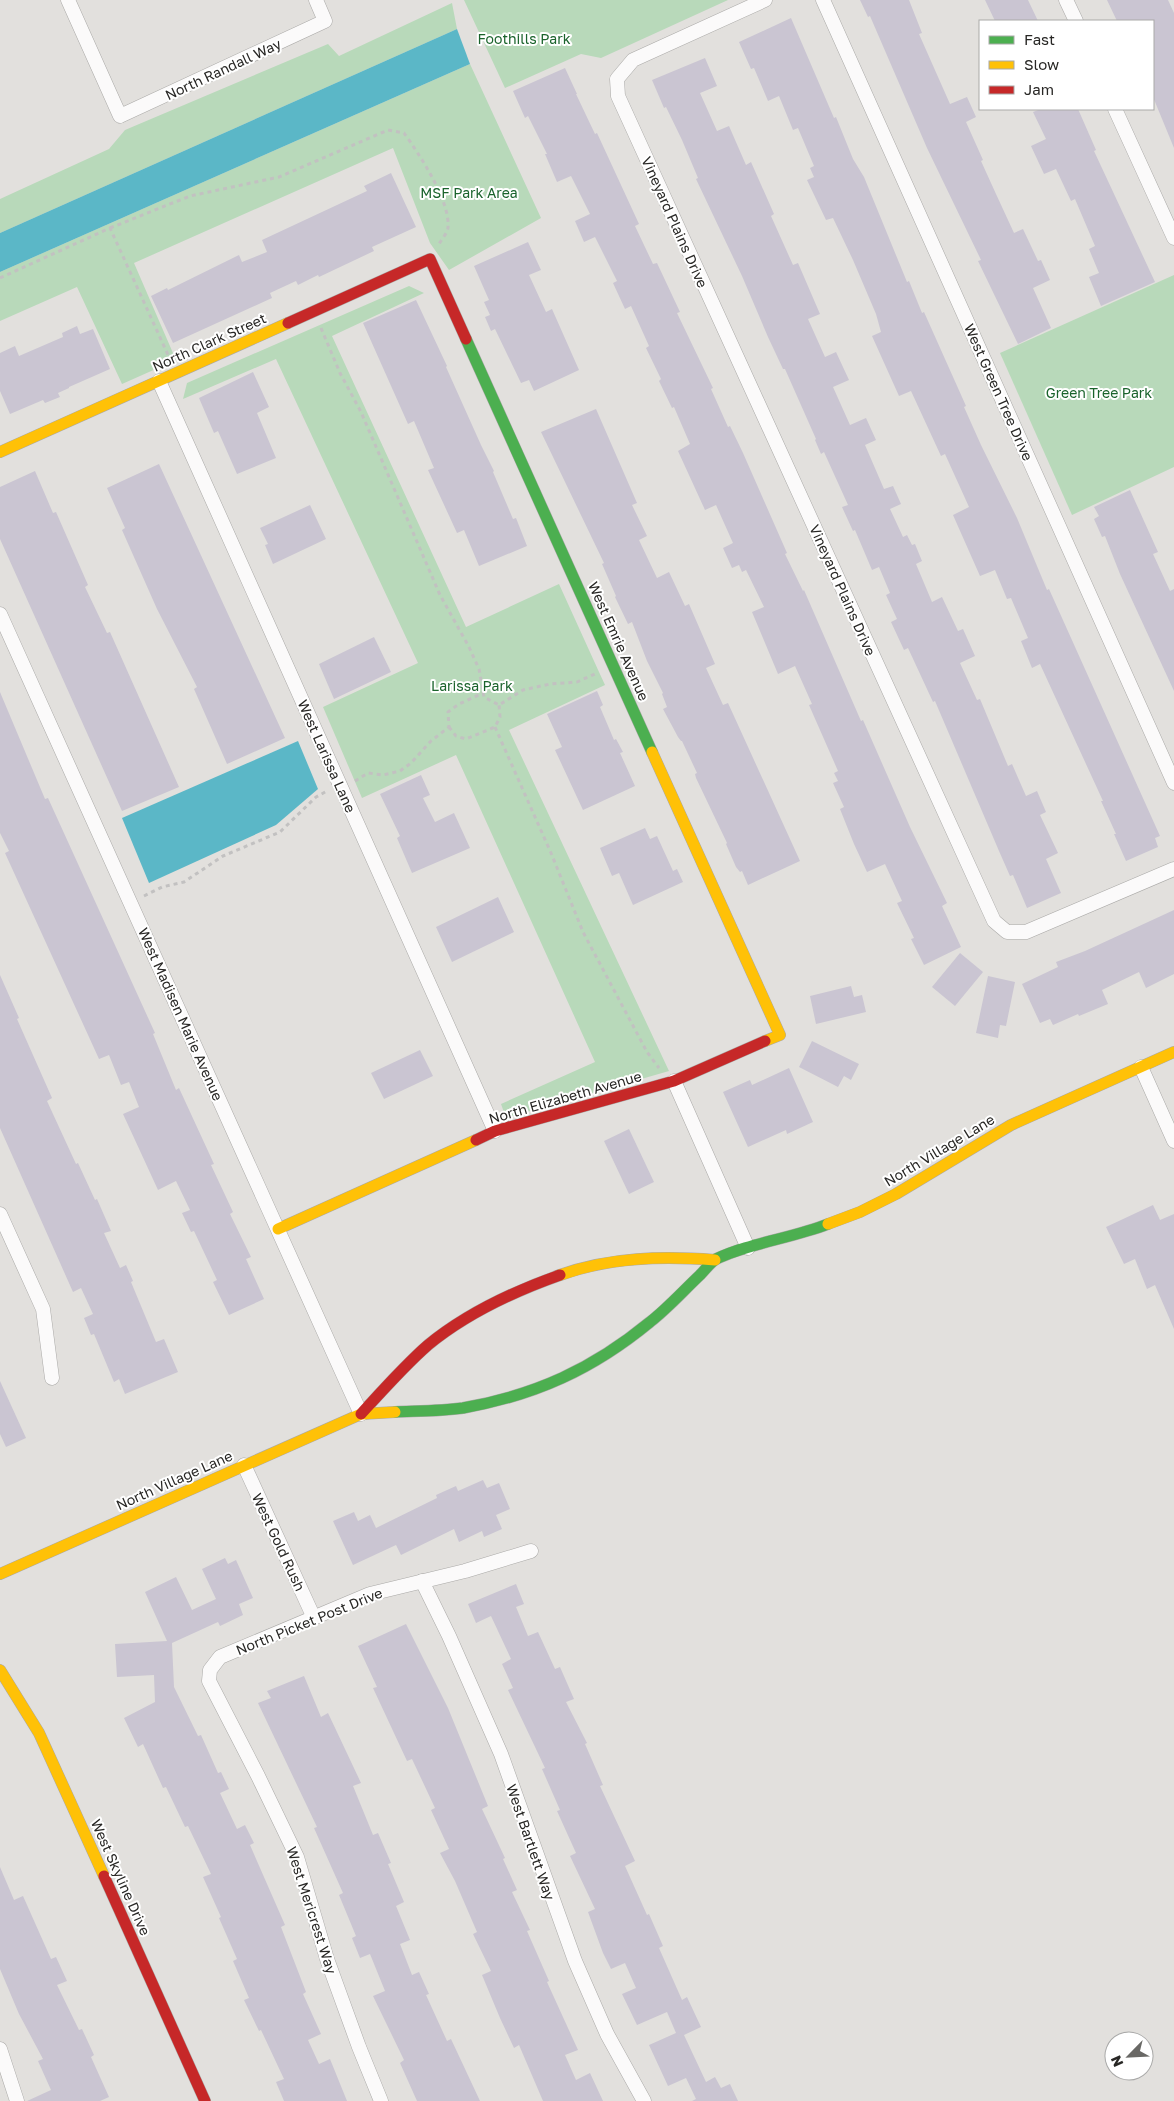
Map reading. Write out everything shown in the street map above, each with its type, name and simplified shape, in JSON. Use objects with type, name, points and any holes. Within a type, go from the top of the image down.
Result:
[{"type":"street","name":"North Randall Way","points":[[68,0],[120,116],[325,21],[316,0]]},
{"type":"street","name":"Vineyard Plains Drive","points":[[765,0],[633,60],[617,79],[618,96],[994,921],[1007,932],[1026,932],[1174,869]]},
{"type":"street","name":"West Green Tree Drive","points":[[823,0],[1174,783]]},
{"type":"street","points":[[1066,0],[1076,20]]},
{"type":"street","points":[[1116,110],[1174,238]]},
{"type":"street","name":"North Clark Street","points":[[0,452],[430,259]]},
{"type":"street","name":"West Emrie Avenue","points":[[430,259],[780,1036]]},
{"type":"street","name":"West Larissa Lane","points":[[159,381],[495,1132]]},
{"type":"street","name":"West Madisen Marie Avenue","points":[[0,614],[361,1414]]},
{"type":"street","name":"North Elizabeth Avenue","points":[[278,1229],[495,1132],[674,1081],[780,1036]]},
{"type":"street","name":"North Village Lane","points":[[0,1574],[361,1414],[461,1408],[499,1400],[545,1386],[591,1365],[621,1345],[652,1322],[715,1260],[748,1248],[803,1234],[860,1212],[896,1194],[1010,1125],[1174,1052]]},
{"type":"street","points":[[1141,1066],[1174,1141]]},
{"type":"street","points":[[674,1081],[748,1248]]},
{"type":"street","points":[[0,1214],[43,1309],[52,1378]]},
{"type":"street","name":"North Village Lane","points":[[361,1414],[395,1377],[429,1345],[465,1319],[516,1292],[548,1278],[610,1262],[634,1258],[685,1256],[715,1260]]},
{"type":"street","name":"West Gold Rush","points":[[244,1465],[314,1618]]},
{"type":"street","name":"North Picket Post Drive","points":[[210,1670],[220,1657],[370,1594],[465,1571],[531,1551]]},
{"type":"street","name":"West Bartlett Way","points":[[422,1581],[449,1636],[500,1754],[575,1962],[607,2034],[644,2101]]},
{"type":"street","name":"West Skyline Drive","points":[[0,1670],[39,1733],[205,2101]]},
{"type":"street","name":"West Mericrest Way","points":[[210,1670],[209,1681],[297,1857],[327,1959],[381,2101]]},
{"type":"street","points":[[0,2049],[18,2101]]},
{"type":"path","points":[[0,278],[110,228],[190,196],[279,177],[388,130],[404,133],[424,162],[446,208],[448,228],[430,259]]},
{"type":"path","points":[[110,228],[176,373]]},
{"type":"path","points":[[320,325],[340,373],[361,412],[440,595],[469,647],[479,670],[484,697],[499,704]]},
{"type":"path","points":[[499,704],[523,690],[550,684],[577,682],[599,672]]},
{"type":"path","points":[[484,693],[459,704],[448,712],[449,727],[456,736],[466,739],[495,727],[500,718],[499,704]]},
{"type":"path","points":[[355,781],[368,773],[383,775],[400,771],[411,763],[431,741],[449,727]]},
{"type":"path","points":[[495,727],[552,853],[583,932],[646,1052],[657,1063],[661,1073]]},
{"type":"path","points":[[144,896],[162,887],[184,882],[223,856],[280,832],[316,797],[330,790]]},
{"type":"green space","name":"Foothills Park","points":[[464,0],[728,0],[601,58],[581,54],[505,88]]},
{"type":"green space","points":[[452,3],[457,29],[0,233],[0,199],[109,149],[125,130],[328,44],[339,56]]},
{"type":"green space","name":"MSF Park Area","points":[[470,64],[541,218],[449,270],[430,243],[393,148],[134,263],[176,360],[122,384],[77,287],[0,321],[0,272]]},
{"type":"green space","name":"Green Tree Park","points":[[1174,275],[1174,467],[1072,515],[1000,353]]},
{"type":"green space","name":"Larissa Park","points":[[409,286],[424,293],[332,336],[466,627],[559,584],[605,685],[509,730],[669,1071],[506,1118],[501,1104],[595,1062],[456,755],[362,798],[323,707],[418,663],[276,359],[183,399],[187,383]]},
{"type":"water","points":[[457,29],[470,64],[0,272],[0,233]]},
{"type":"water","points":[[298,741],[318,789],[276,825],[149,883],[122,818]]},
{"type":"building","points":[[860,0],[909,0],[922,33],[919,34],[950,104],[967,97],[976,117],[966,122],[983,160],[981,161],[1014,233],[1023,229],[1038,261],[1041,260],[1050,280],[1033,288],[1051,328],[1018,344],[978,261],[981,260],[927,148],[870,16],[868,17]]},
{"type":"building","points":[[985,0],[1028,0],[1038,20],[995,20]]},
{"type":"building","points":[[1107,0],[1168,0],[1174,13],[1174,148],[1154,99],[1154,20],[1117,20]]},
{"type":"building","points":[[791,18],[834,118],[836,117],[853,159],[864,177],[907,282],[909,281],[922,313],[924,312],[966,406],[964,407],[981,445],[1017,518],[1047,590],[1049,589],[1160,836],[1155,838],[1158,847],[1126,861],[1101,801],[1103,801],[1040,664],[1032,668],[1021,641],[1028,638],[1011,598],[1007,599],[995,570],[980,576],[953,515],[969,507],[945,454],[941,456],[911,391],[899,396],[872,336],[881,332],[876,314],[833,218],[826,220],[807,180],[814,177],[810,168],[814,166],[798,128],[793,130],[779,96],[768,101],[754,68],[751,69],[739,42]]},
{"type":"building","points":[[705,58],[717,86],[700,93],[717,131],[729,126],[746,165],[751,162],[774,214],[771,216],[793,265],[798,263],[820,314],[808,319],[825,357],[836,352],[849,380],[833,387],[850,425],[866,418],[876,440],[865,445],[884,489],[893,486],[901,504],[890,509],[903,537],[907,535],[912,545],[915,544],[922,561],[916,564],[932,602],[942,597],[958,631],[963,629],[975,656],[960,663],[977,700],[980,699],[1008,766],[1012,764],[1026,796],[1037,791],[1046,812],[1040,815],[1058,853],[1046,859],[1061,893],[1027,908],[1013,875],[1010,876],[935,701],[933,702],[908,648],[904,650],[891,622],[897,619],[886,595],[890,593],[879,567],[872,570],[855,530],[853,531],[842,507],[848,505],[824,452],[821,454],[785,369],[783,369],[768,337],[742,276],[696,179],[698,178],[682,140],[666,107],[664,108],[652,80]]},
{"type":"building","points":[[565,68],[639,224],[635,226],[653,264],[657,263],[680,312],[677,313],[713,388],[711,389],[728,427],[730,426],[743,453],[787,553],[785,554],[804,590],[861,721],[863,720],[910,827],[947,903],[942,906],[961,947],[924,965],[911,939],[914,938],[897,903],[902,901],[885,864],[867,872],[854,844],[840,809],[844,807],[833,783],[838,781],[834,773],[838,771],[809,705],[812,704],[795,666],[778,674],[752,612],[764,607],[746,570],[742,572],[739,565],[732,568],[723,548],[733,543],[716,505],[705,510],[678,451],[690,444],[674,407],[672,408],[659,381],[661,379],[646,348],[649,346],[631,306],[625,309],[613,283],[617,281],[595,237],[584,242],[575,221],[590,214],[571,176],[557,182],[545,154],[547,154],[528,116],[525,118],[513,91]]},
{"type":"building","points":[[1038,110],[1078,110],[1096,150],[1094,151],[1155,282],[1101,306],[1089,277],[1099,273],[1089,249],[1095,246],[1075,199],[1071,201],[1056,169],[1044,174],[1031,146],[1046,139],[1033,112]]},
{"type":"building","points":[[391,173],[416,227],[372,247],[374,251],[319,277],[318,275],[298,285],[296,281],[270,293],[272,298],[173,343],[151,296],[167,288],[168,290],[239,255],[242,262],[267,252],[262,240],[367,191],[364,186]]},
{"type":"building","points":[[528,242],[541,270],[529,275],[546,312],[552,309],[579,370],[534,391],[529,380],[521,383],[495,329],[491,331],[485,317],[490,315],[484,302],[489,300],[474,266]]},
{"type":"building","points":[[416,300],[494,471],[513,519],[516,518],[527,546],[479,566],[464,530],[457,533],[428,470],[434,468],[414,421],[408,424],[363,323]]},
{"type":"building","points":[[77,326],[80,334],[93,329],[110,369],[58,393],[60,397],[45,403],[43,400],[10,414],[0,391],[0,353],[15,346],[19,356],[63,337],[62,333]]},
{"type":"building","points":[[253,372],[269,407],[257,413],[276,458],[237,474],[218,431],[214,433],[199,398]]},
{"type":"building","points":[[596,409],[637,503],[632,505],[647,536],[639,540],[657,578],[669,572],[685,606],[689,604],[715,664],[706,668],[723,705],[728,703],[800,861],[748,885],[742,871],[740,872],[736,867],[727,843],[696,778],[695,774],[697,773],[682,741],[663,709],[667,707],[663,693],[647,661],[632,622],[628,624],[615,597],[602,564],[604,563],[541,432]]},
{"type":"building","points":[[159,464],[285,738],[227,764],[194,689],[197,687],[157,609],[122,530],[125,528],[107,488]]},
{"type":"building","points":[[35,471],[53,513],[56,512],[88,585],[85,587],[107,633],[110,632],[179,787],[122,811],[0,539],[0,487]]},
{"type":"building","points":[[1130,490],[1158,552],[1153,554],[1170,591],[1174,589],[1174,691],[1120,574],[1105,536],[1102,537],[1094,519],[1099,516],[1094,507]]},
{"type":"building","points":[[310,505],[326,539],[273,564],[265,545],[268,544],[260,528]]},
{"type":"building","points":[[374,637],[391,672],[334,699],[319,664]]},
{"type":"building","points":[[597,691],[603,705],[600,707],[614,740],[616,739],[623,752],[620,753],[635,786],[583,810],[555,750],[562,747],[547,714]]},
{"type":"building","points":[[0,692],[45,799],[48,798],[155,1033],[153,1034],[176,1090],[179,1088],[214,1164],[211,1165],[233,1212],[230,1214],[251,1257],[246,1259],[264,1299],[229,1315],[213,1282],[217,1280],[194,1231],[191,1232],[182,1213],[190,1210],[176,1181],[158,1190],[123,1114],[139,1107],[129,1082],[121,1085],[109,1055],[99,1059],[5,853],[9,851],[0,833]]},
{"type":"building","points":[[421,775],[430,795],[423,798],[435,822],[454,813],[470,848],[412,873],[397,838],[400,836],[380,794]]},
{"type":"building","points":[[645,828],[650,839],[657,836],[673,871],[677,869],[683,882],[633,905],[619,873],[612,876],[600,848]]},
{"type":"building","points":[[498,897],[514,932],[452,962],[436,927]]},
{"type":"building","points":[[1174,910],[1174,974],[1146,988],[1139,972],[1102,990],[1108,1004],[1053,1025],[1050,1019],[1040,1023],[1022,984],[1058,967],[1056,962],[1085,951]]},
{"type":"building","points":[[960,953],[983,972],[955,1006],[932,987]]},
{"type":"building","points":[[0,975],[52,1098],[47,1101],[76,1164],[78,1163],[95,1200],[97,1199],[111,1231],[104,1233],[120,1268],[126,1265],[133,1281],[131,1282],[156,1342],[164,1339],[178,1372],[125,1394],[119,1379],[114,1382],[94,1334],[91,1335],[84,1318],[93,1314],[81,1288],[73,1292],[0,1128]]},
{"type":"building","points":[[988,976],[1015,982],[1006,1026],[1000,1025],[998,1038],[976,1033]]},
{"type":"building","points":[[851,986],[854,997],[862,995],[866,1012],[816,1024],[810,996]]},
{"type":"building","points":[[812,1041],[859,1064],[851,1080],[844,1076],[838,1087],[799,1067]]},
{"type":"building","points":[[420,1050],[433,1076],[384,1099],[371,1073]]},
{"type":"building","points":[[789,1068],[813,1122],[787,1134],[786,1130],[748,1147],[723,1092],[750,1080],[752,1085]]},
{"type":"building","points":[[629,1129],[654,1182],[629,1194],[604,1141]]},
{"type":"building","points":[[1153,1205],[1160,1220],[1174,1214],[1174,1329],[1155,1285],[1147,1289],[1135,1259],[1124,1264],[1106,1227]]},
{"type":"building","points":[[0,1381],[26,1438],[6,1447],[0,1434]]},
{"type":"building","points":[[483,1480],[487,1488],[499,1483],[510,1509],[496,1515],[502,1529],[484,1537],[482,1531],[459,1542],[454,1529],[401,1555],[396,1545],[353,1565],[333,1521],[354,1512],[358,1521],[370,1515],[376,1528],[437,1498],[436,1495],[456,1486],[458,1491]]},
{"type":"building","points":[[225,1558],[228,1564],[236,1560],[253,1598],[239,1604],[243,1615],[220,1626],[218,1622],[172,1643],[174,1687],[198,1736],[201,1735],[218,1773],[221,1772],[229,1789],[220,1793],[237,1829],[245,1825],[254,1843],[250,1845],[285,1925],[281,1927],[306,1992],[303,1994],[321,2034],[308,2040],[319,2064],[330,2059],[347,2101],[284,2101],[276,2082],[284,2079],[261,2030],[259,2031],[244,2000],[249,1998],[233,1961],[237,1959],[203,1877],[211,1874],[188,1826],[185,1827],[166,1787],[163,1788],[143,1744],[138,1747],[124,1718],[155,1702],[154,1675],[117,1677],[115,1644],[167,1641],[145,1592],[176,1577],[192,1610],[216,1599],[202,1569]]},
{"type":"building","points":[[516,1584],[524,1604],[516,1607],[528,1636],[538,1632],[555,1669],[560,1667],[574,1699],[566,1702],[587,1743],[585,1744],[603,1785],[600,1786],[635,1861],[625,1866],[663,1946],[659,1948],[682,2000],[687,1997],[701,2027],[684,2035],[706,2082],[715,2077],[721,2088],[730,2084],[738,2101],[692,2101],[696,2099],[686,2078],[668,2086],[649,2045],[676,2033],[667,2012],[637,2025],[622,1994],[636,1988],[625,1963],[611,1969],[603,1953],[588,1912],[595,1909],[570,1856],[576,1853],[557,1811],[560,1810],[542,1769],[545,1768],[508,1690],[513,1688],[502,1664],[511,1659],[491,1616],[476,1623],[468,1604]]},
{"type":"building","points":[[406,1624],[448,1708],[488,1806],[482,1809],[505,1858],[503,1859],[517,1890],[512,1892],[530,1930],[527,1931],[549,1981],[547,1982],[578,2050],[565,2055],[576,2080],[590,2073],[603,2101],[543,2101],[519,2045],[514,2048],[482,1975],[491,1971],[473,1934],[477,1932],[455,1881],[440,1853],[449,1849],[431,1810],[435,1808],[412,1759],[407,1761],[373,1688],[377,1687],[358,1646]]},
{"type":"building","points":[[304,1676],[321,1717],[328,1713],[361,1783],[353,1786],[373,1835],[378,1833],[391,1863],[388,1864],[404,1902],[396,1906],[410,1940],[400,1944],[412,1975],[419,1972],[429,1994],[426,1995],[447,2041],[451,2039],[480,2101],[417,2101],[400,2063],[404,2060],[373,1996],[385,1991],[370,1954],[360,1958],[352,1938],[356,1936],[339,1895],[343,1893],[314,1828],[317,1827],[258,1703],[271,1698],[267,1691]]},
{"type":"building","points":[[0,1867],[14,1900],[23,1896],[51,1959],[56,1957],[67,1981],[57,1985],[79,2030],[82,2029],[94,2055],[91,2057],[109,2097],[100,2101],[27,2101],[51,2090],[38,2061],[43,2059],[19,2014],[0,1969]]},
{"type":"traffic: fast","points":[[466,339],[652,752]]},
{"type":"traffic: fast","points":[[395,1412],[463,1408],[515,1396],[562,1378],[629,1339],[663,1311],[716,1259],[729,1253],[828,1224]]},
{"type":"traffic: slow","points":[[0,452],[288,323]]},
{"type":"traffic: slow","points":[[652,752],[780,1035],[765,1041]]},
{"type":"traffic: slow","points":[[828,1224],[860,1212],[896,1194],[1011,1125],[1174,1052]]},
{"type":"traffic: slow","points":[[278,1229],[476,1140]]},
{"type":"traffic: slow","points":[[560,1275],[598,1264],[637,1259],[715,1260]]},
{"type":"traffic: slow","points":[[0,1574],[361,1414],[395,1412]]},
{"type":"traffic: slow","points":[[0,1670],[39,1733],[104,1876]]},
{"type":"traffic: jam","points":[[288,323],[430,259],[466,339]]},
{"type":"traffic: jam","points":[[476,1140],[495,1131],[674,1081],[765,1041]]},
{"type":"traffic: jam","points":[[361,1414],[410,1361],[458,1323],[491,1304],[560,1275]]},
{"type":"traffic: jam","points":[[104,1876],[205,2101]]}]
